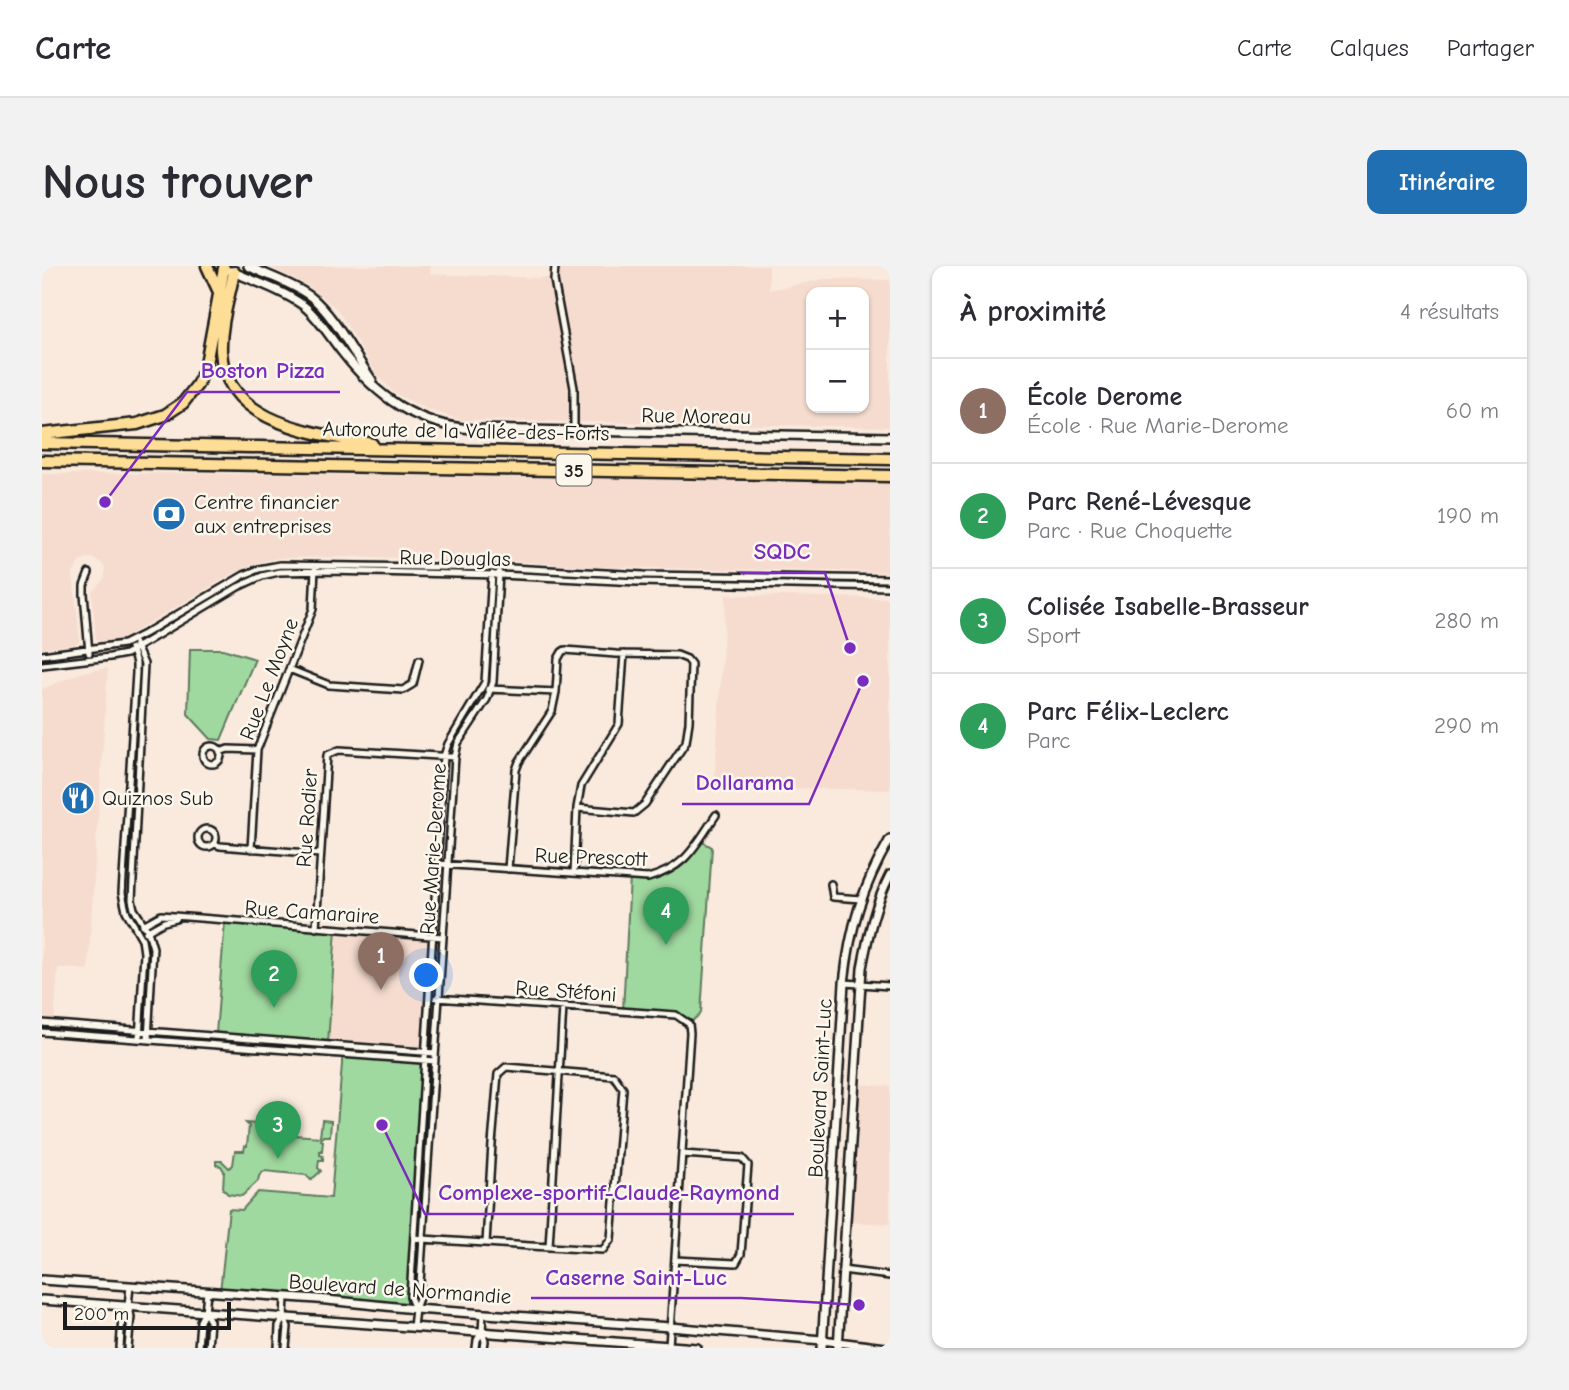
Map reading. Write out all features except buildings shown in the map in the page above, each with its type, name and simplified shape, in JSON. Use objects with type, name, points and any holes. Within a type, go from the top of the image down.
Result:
[{"type":"highway","points":[[207,266],[219,292]]},
{"type":"highway","points":[[42,434],[137,424],[164,415],[183,403],[194,390],[205,369],[219,292],[228,268]]},
{"type":"highway","points":[[228,268],[221,353],[229,379],[244,401],[260,414],[293,427],[396,449]]},
{"type":"highway","name":"Autoroute de la Vallée-des-Forts","points":[[42,443],[890,459]]},
{"type":"highway","name":"Autoroute de la Vallée-des-Forts","points":[[42,461],[890,476]]},
{"type":"street","name":"Rue Moreau","points":[[248,266],[302,291],[315,301],[383,395]]},
{"type":"street","points":[[555,266],[554,280],[574,388],[574,431]]},
{"type":"street","name":"Rue Moreau","points":[[228,268],[303,306],[348,359],[398,407],[455,427],[890,437]]},
{"type":"street","name":"Rue Douglas","points":[[42,655],[118,646],[132,641],[255,570],[280,565],[315,568],[890,579]]},
{"type":"street","name":"Rue Douglas","points":[[42,665],[117,656],[134,649],[256,578],[315,568]]},
{"type":"street","name":"Rue Le Moyne","points":[[251,849],[257,750],[313,609],[315,568]]},
{"type":"street","name":"Rue Douglas","points":[[496,571],[637,582],[890,587]]},
{"type":"street","name":"Rue Marie-Derome","points":[[415,1309],[410,1297],[444,757],[448,744],[485,682],[496,571]]},
{"type":"street","name":"Rue Marie-Derome","points":[[413,1327],[419,1298],[454,757],[458,743],[487,699],[493,682],[496,571]]},
{"type":"street","points":[[89,573],[84,594],[90,659]]},
{"type":"street","points":[[132,641],[136,666],[122,893],[126,911],[142,939],[144,953],[139,1039]]},
{"type":"street","points":[[134,649],[144,664],[132,900],[134,909],[145,924],[153,948],[148,1040]]},
{"type":"street","points":[[508,869],[516,770],[552,711],[558,659],[562,652],[677,655],[687,659],[691,664],[690,722],[686,742],[645,804],[634,813],[577,808]]},
{"type":"street","points":[[574,873],[577,808],[581,786],[619,724],[624,654]]},
{"type":"street","points":[[289,669],[329,685],[403,690],[413,684],[419,660]]},
{"type":"street","points":[[482,689],[556,692]]},
{"type":"street","points":[[132,743],[140,744]]},
{"type":"street","points":[[220,752],[228,749],[257,750]]},
{"type":"street","name":"Rue Rodier","points":[[316,928],[327,755],[339,750],[454,757]]},
{"type":"street","name":"Rue Prescott","points":[[438,864],[648,878],[666,873],[680,863],[691,852],[716,815]]},
{"type":"street","points":[[127,831],[135,830]]},
{"type":"street","name":"Boulevard Saint-Luc","points":[[822,1344],[848,945],[861,899],[890,839]]},
{"type":"street","points":[[214,844],[320,854]]},
{"type":"street","name":"Boulevard Saint-Luc","points":[[838,1345],[861,984],[867,938],[890,875]]},
{"type":"street","points":[[831,884],[833,897],[861,899]]},
{"type":"street","name":"Rue Camaraire","points":[[139,931],[145,924],[161,915],[443,937]]},
{"type":"street","name":"Rue Camaraire","points":[[139,931],[148,931],[164,922],[179,918]]},
{"type":"street","points":[[844,982],[890,986]]},
{"type":"street","name":"Rue Stéfoni","points":[[429,997],[676,1015],[689,1024],[690,1033],[682,1154]]},
{"type":"street","points":[[549,1247],[563,1007]]},
{"type":"street","points":[[42,1023],[435,1053]]},
{"type":"street","points":[[42,1032],[435,1061]]},
{"type":"street","points":[[205,1035],[205,1044]]},
{"type":"street","points":[[293,1051],[294,1042]]},
{"type":"street","points":[[414,1238],[423,1238],[486,1243],[604,1250],[611,1239],[623,1088],[614,1076],[506,1067],[498,1074],[486,1243]]},
{"type":"street","points":[[669,1346],[682,1154],[742,1158],[748,1165],[739,1259],[736,1263],[675,1260]]},
{"type":"street","points":[[842,1270],[890,1276]]},
{"type":"street","name":"Boulevard de Normandie","points":[[42,1280],[670,1327],[822,1344],[885,1348]]},
{"type":"street","points":[[128,1348],[130,1286]]},
{"type":"street","points":[[198,1348],[200,1321],[205,1312],[207,1292]]},
{"type":"street","points":[[285,1298],[284,1317],[288,1327],[286,1348]]},
{"type":"street","name":"Boulevard de Normandie","points":[[42,1300],[697,1348]]},
{"type":"street","points":[[120,1348],[122,1316],[128,1306]]},
{"type":"street","points":[[205,1312],[210,1321],[208,1348]]},
{"type":"street","points":[[483,1314],[484,1348]]},
{"type":"street","points":[[278,1348],[279,1326],[284,1317]]},
{"type":"street","points":[[476,1348],[482,1332]]},
{"type":"shaded area","points":[[268,266],[430,266],[431,274],[544,278],[556,277],[557,266],[769,266],[769,290],[825,279],[890,280],[890,427],[462,420],[428,410],[394,393],[378,376],[337,309],[309,286]]},
{"type":"shaded area","points":[[205,473],[890,483],[890,572],[604,567],[356,557],[279,558],[256,563],[232,574],[122,639],[100,642],[96,639],[92,592],[105,577],[105,567],[92,558],[87,558],[80,561],[73,574],[80,640],[77,644],[42,649],[42,474]]},
{"type":"shaded area","points":[[726,595],[890,598],[890,790],[714,787]]},
{"type":"shaded area","points":[[108,668],[88,970],[58,968],[54,1025],[42,1024],[42,689],[83,672]]},
{"type":"shaded area","points":[[336,929],[433,936],[426,1052],[328,1043]]},
{"type":"shaded area","points":[[854,1084],[890,1086],[890,1224],[845,1222]]},
{"type":"green space","points":[[190,649],[223,649],[255,659],[221,740],[211,739],[188,714]]},
{"type":"green space","points":[[699,840],[712,847],[701,1013],[689,1024],[676,1015],[623,1011],[630,877],[648,878],[666,873]]},
{"type":"green space","points":[[225,921],[336,929],[328,1043],[216,1034]]},
{"type":"green space","points":[[343,1052],[430,1059],[423,1239],[417,1308],[220,1292],[229,1209],[242,1210],[258,1192],[331,1198]]},
{"type":"green space","points":[[322,1120],[331,1121],[330,1136],[323,1136],[321,1140],[320,1155],[323,1160],[319,1160],[318,1168],[321,1171],[311,1180],[306,1175],[264,1171],[258,1181],[242,1196],[228,1194],[223,1189],[224,1171],[221,1166],[216,1165],[216,1161],[222,1161],[229,1168],[233,1165],[235,1151],[244,1151],[247,1146],[249,1126],[246,1123],[268,1125],[268,1133],[320,1137]]},
{"type":"place","name":"Boston Pizza","points":[[105,502]]},
{"type":"place","name":"Centre financier aux entreprises","points":[[169,514]]},
{"type":"place","name":"SQDC","points":[[850,648]]},
{"type":"place","name":"Dollarama","points":[[863,681]]},
{"type":"place","name":"Quiznos Sub","points":[[78,798]]},
{"type":"place","name":"Parc Félix-Leclerc","points":[[666,945]]},
{"type":"place","name":"École Derome","points":[[381,990]]},
{"type":"place","name":"Parc René-Lévesque","points":[[274,1008]]},
{"type":"place","name":"Complexe-sportif-Claude-Raymond","points":[[382,1125]]},
{"type":"place","name":"Colisée Isabelle-Brasseur","points":[[278,1159]]},
{"type":"place","name":"Caserne Saint-Luc","points":[[859,1305]]}]
